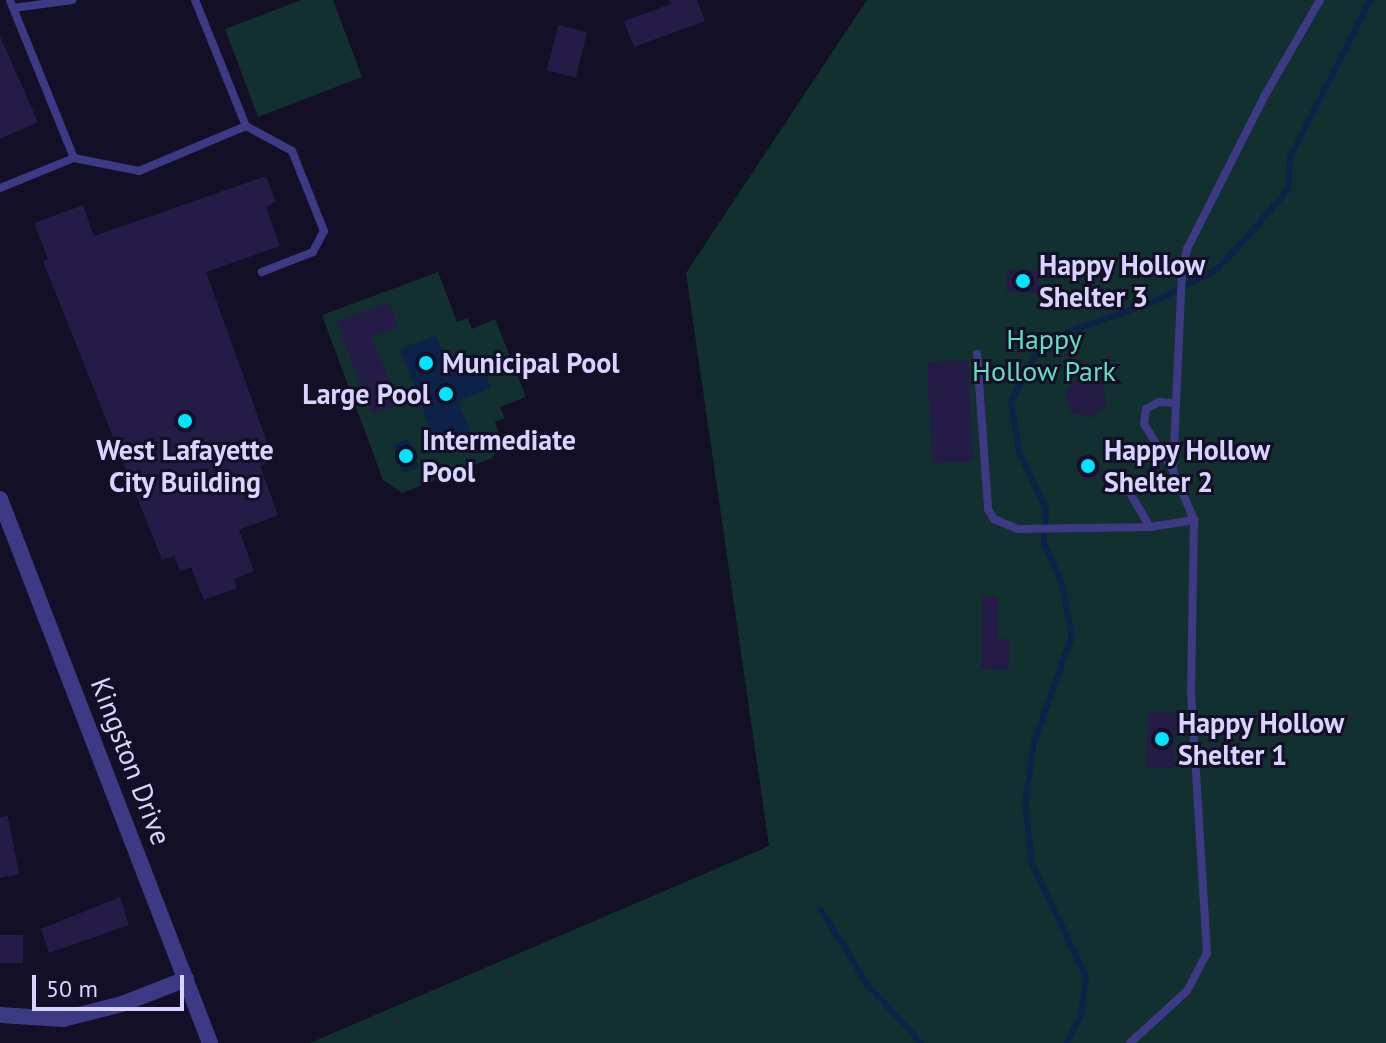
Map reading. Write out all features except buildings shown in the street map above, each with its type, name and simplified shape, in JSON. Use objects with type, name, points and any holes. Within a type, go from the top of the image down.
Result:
[{"type":"street","name":"Kingston Drive","points":[[0,499],[210,1043]]},
{"type":"street","points":[[0,1015],[63,1019],[186,979]]},
{"type":"lane","points":[[72,0],[11,4],[74,158]]},
{"type":"lane","points":[[195,0],[246,126],[292,151],[324,231],[313,252],[262,272]]},
{"type":"lane","points":[[1173,470],[1179,311],[1187,249],[1257,110],[1320,0]]},
{"type":"lane","points":[[0,188],[74,158],[139,171],[246,126]]},
{"type":"lane","points":[[977,354],[988,509],[1004,527],[1031,530],[1150,527],[1194,520]]},
{"type":"lane","points":[[1130,1043],[1187,991],[1207,953],[1191,693],[1194,520],[1173,470],[1144,424],[1146,409],[1159,402],[1175,403]]},
{"type":"lane","points":[[1121,478],[1150,527]]},
{"type":"green space","points":[[301,0],[333,0],[362,77],[258,117],[225,29]]},
{"type":"green space","name":"Happy Hollow Park","points":[[867,0],[1386,0],[1386,1043],[310,1043],[769,846],[686,273]]},
{"type":"green space","name":"Municipal Pool","points":[[438,272],[457,322],[468,318],[472,329],[495,319],[526,397],[500,407],[505,418],[495,422],[502,441],[492,458],[402,493],[383,480],[322,315]]},
{"type":"water","name":"Large Pool","points":[[436,335],[446,362],[477,353],[491,388],[458,401],[470,430],[436,444],[400,349]]},
{"type":"water","name":"Intermediate Pool","points":[[408,439],[419,467],[404,473],[393,445]]},
{"type":"waterway","points":[[1067,1043],[1081,1016],[1086,977],[1032,864],[1025,803],[1034,742],[1072,636],[1062,585],[1044,543],[1046,509],[1019,451],[1011,401],[1036,355],[1068,332],[1156,301],[1216,270],[1251,233],[1288,189],[1290,158],[1370,0]]},
{"type":"waterway","points":[[821,910],[867,984],[921,1043]]},
{"type":"place","name":"Happy Hollow Shelter 3","points":[[1023,281]]},
{"type":"place","name":"Municipal Pool","points":[[426,363]]},
{"type":"place","name":"Large Pool","points":[[446,394]]},
{"type":"place","name":"West Lafayette City Building","points":[[185,421]]},
{"type":"place","name":"Intermediate Pool","points":[[406,456]]},
{"type":"place","name":"Happy Hollow Shelter 2","points":[[1088,466]]},
{"type":"place","name":"Happy Hollow Shelter 1","points":[[1162,739]]}]
